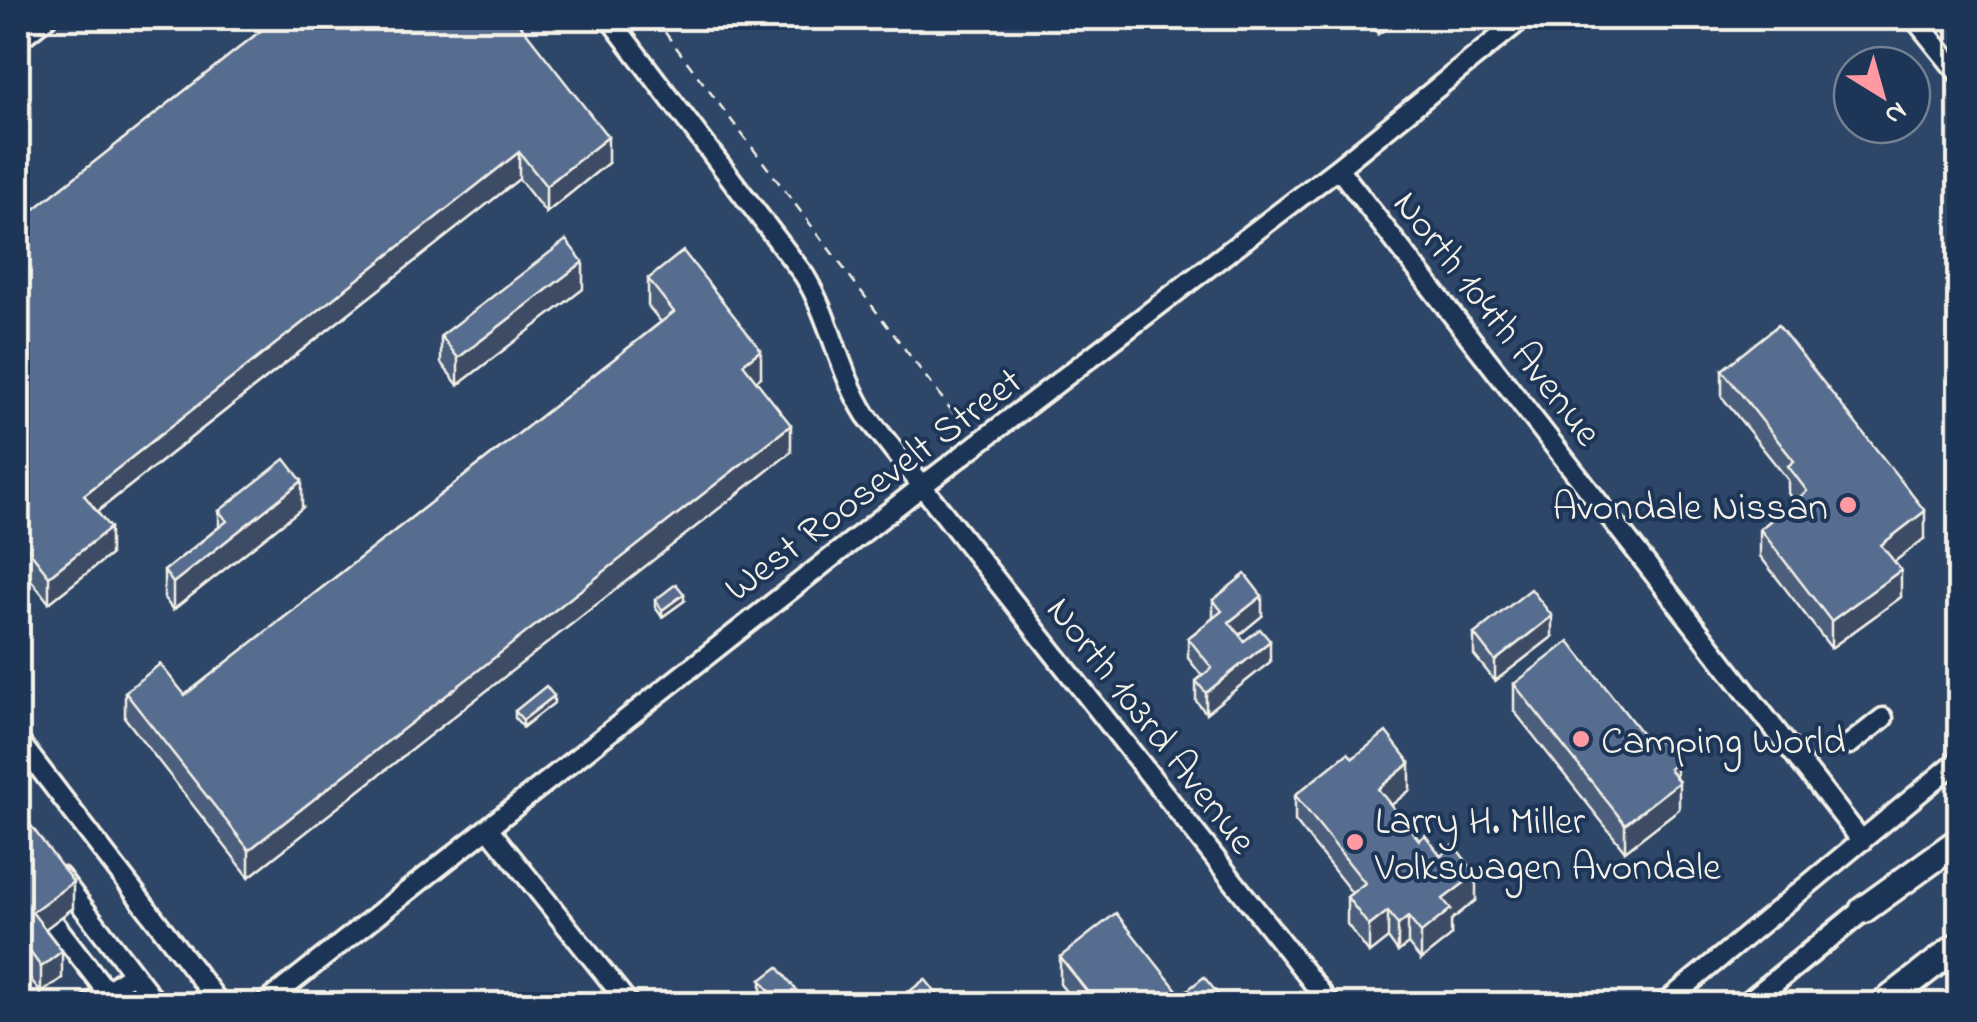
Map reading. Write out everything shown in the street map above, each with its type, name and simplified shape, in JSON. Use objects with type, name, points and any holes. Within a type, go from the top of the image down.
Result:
[{"type":"highway","points":[[1863,910],[1960,840]]},
{"type":"highway","points":[[1883,1004],[1960,944]]},
{"type":"main road","points":[[1747,1004],[1960,828]]},
{"type":"street","points":[[18,40],[46,18]]},
{"type":"street","name":"North 103rd Avenue","points":[[609,18],[804,275],[815,293],[848,386],[921,487],[1330,1004]]},
{"type":"street","name":"West Roosevelt Street","points":[[264,1004],[921,487],[1338,168],[1522,18]]},
{"type":"street","points":[[1914,18],[1960,75]]},
{"type":"street","name":"North 104th Avenue","points":[[1338,168],[1862,840]]},
{"type":"street","points":[[1850,744],[1883,718]]},
{"type":"street","points":[[18,740],[220,1004]]},
{"type":"street","points":[[1664,1004],[1960,759]]},
{"type":"street","points":[[488,828],[629,1004]]},
{"type":"street","points":[[48,862],[157,1004]]},
{"type":"street","points":[[54,923],[106,992]]},
{"type":"street","points":[[90,1004],[132,973]]},
{"type":"path","points":[[654,18],[977,445]]},
{"type":"building","points":[[277,18],[515,18],[608,137],[546,186],[519,152],[84,495],[110,528],[49,576],[18,536],[18,222]]},
{"type":"building","points":[[1371,18],[1391,18],[1378,27]]},
{"type":"building","points":[[566,240],[583,262],[458,358],[441,336]]},
{"type":"building","points":[[683,251],[761,350],[743,364],[791,425],[249,850],[125,692],[160,664],[185,695],[674,312],[648,279]]},
{"type":"building","name":"Avondale Nissan","points":[[1778,325],[1925,511],[1881,545],[1901,570],[1831,621],[1760,529],[1807,491],[1788,466],[1794,461],[1722,370]]},
{"type":"building","points":[[285,459],[302,481],[173,583],[164,571],[227,521],[219,511]]},
{"type":"building","points":[[1245,574],[1262,596],[1229,622],[1244,641],[1260,629],[1270,641],[1206,693],[1196,681],[1212,668],[1188,638],[1222,611],[1213,600]]},
{"type":"building","points":[[676,584],[684,594],[662,610],[655,600]]},
{"type":"building","points":[[1531,589],[1552,616],[1495,661],[1474,634]]},
{"type":"building","name":"Camping World","points":[[1569,641],[1651,745],[1658,740],[1676,763],[1669,769],[1679,782],[1625,824],[1514,684]]},
{"type":"building","points":[[546,686],[554,696],[523,720],[515,711]]},
{"type":"building","name":"Larry H. Miller Volkswagen Avondale","points":[[1386,732],[1410,763],[1378,789],[1419,840],[1425,835],[1441,856],[1454,845],[1476,874],[1443,899],[1451,909],[1421,933],[1408,917],[1398,925],[1388,911],[1369,926],[1347,897],[1365,883],[1295,795],[1348,753],[1353,758]]},
{"type":"building","points":[[26,819],[73,882],[32,912],[62,951],[41,967],[18,935],[18,826]]},
{"type":"building","points":[[1116,913],[1181,995],[1204,977],[1226,1004],[1097,1004],[1060,957]]},
{"type":"building","points":[[778,967],[807,1004],[756,1003],[770,992],[761,980]]},
{"type":"building","points":[[925,979],[945,1004],[894,1004]]},
{"type":"place","name":"Avondale Nissan","points":[[1848,505]]},
{"type":"place","name":"Camping World","points":[[1581,739]]},
{"type":"place","name":"Larry H. Miller Volkswagen Avondale","points":[[1355,842]]}]
